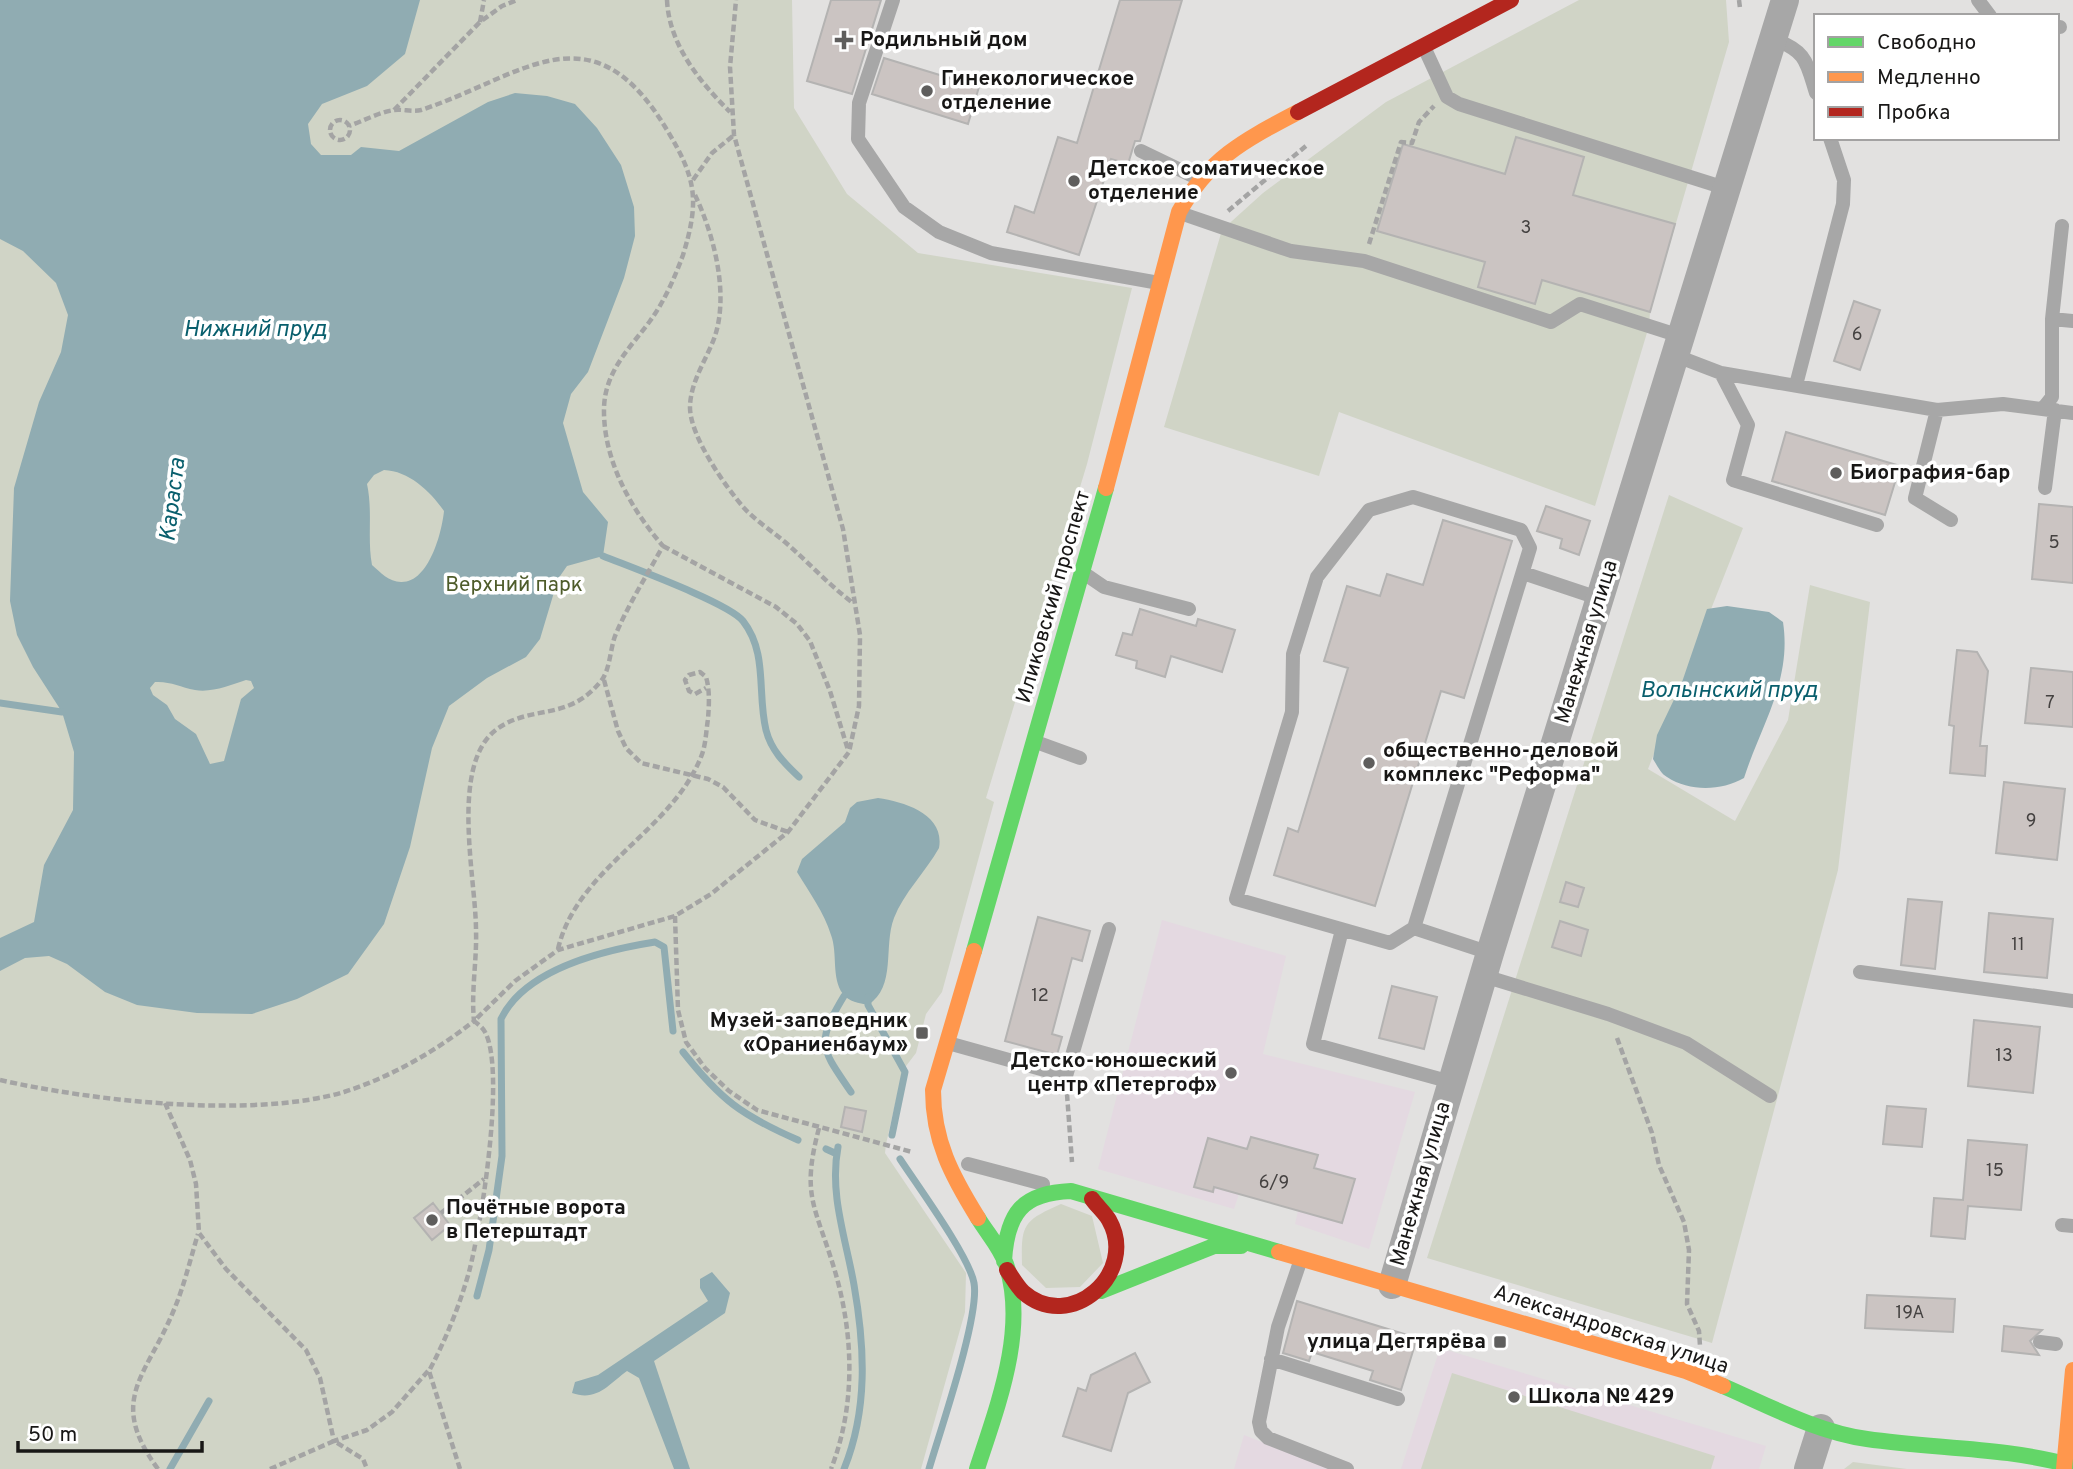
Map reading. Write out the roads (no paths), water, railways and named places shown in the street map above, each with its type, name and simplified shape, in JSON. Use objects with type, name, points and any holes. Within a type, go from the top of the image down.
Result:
[{"type":"main road","name":"Иликовский проспект","points":[[980,1467],[1008,1367],[1012,1311],[1006,1266],[937,1147],[931,1118],[933,1090],[1084,574],[1179,212],[1197,179],[1215,160],[1239,143],[1511,0]]},
{"type":"main road","points":[[1072,1191],[1052,1191],[1029,1200],[1017,1210],[1010,1220],[1004,1239],[1006,1266],[1026,1294],[1048,1304],[1070,1305],[1098,1293]]},
{"type":"main road","name":"Александровская улица","points":[[1072,1191],[1686,1371],[1821,1428],[1866,1439],[2035,1455],[2067,1466]]},
{"type":"main road","points":[[1047,1319],[1098,1293],[1114,1271],[1119,1254],[1116,1230],[1106,1212],[1092,1199]]},
{"type":"main road","name":"Александровская улица","points":[[1098,1293],[1214,1246],[1260,1246]]},
{"type":"main road","name":"Иликовский проспект","points":[[1008,1367],[1028,1335]]},
{"type":"main road","points":[[2067,1466],[2073,1370]]},
{"type":"street","name":"Манежная улица","points":[[1392,1284],[1451,1082],[1785,0]]},
{"type":"street","points":[[1808,1469],[1821,1428]]},
{"type":"lane","points":[[893,0],[859,103],[858,139],[905,207],[939,232],[991,253],[1161,283]]},
{"type":"lane","points":[[1774,39],[1796,47],[1804,57],[1814,87]]},
{"type":"lane","points":[[1423,45],[1447,97],[1459,104],[1725,188]]},
{"type":"lane","points":[[1796,385],[1843,204],[1844,180],[1831,140]]},
{"type":"lane","points":[[1141,151],[1197,179]]},
{"type":"lane","points":[[1179,212],[1211,226],[1290,251],[1364,261],[1551,322],[1580,304],[1677,345],[1721,373],[1937,410],[2003,404],[2073,413]]},
{"type":"lane","points":[[2045,488],[2049,408],[2052,397],[2052,319],[2062,226]]},
{"type":"lane","points":[[2052,319],[2073,321]]},
{"type":"lane","points":[[1721,373],[1748,425],[1733,480],[1877,525]]},
{"type":"lane","points":[[1937,410],[1915,498],[1951,520]]},
{"type":"lane","points":[[1413,497],[1521,530],[1530,548],[1523,573],[1414,928],[1390,943],[1236,899],[1292,712],[1293,654],[1317,577],[1369,510],[1413,497]]},
{"type":"lane","points":[[1523,573],[1601,599]]},
{"type":"lane","points":[[1084,574],[1104,587],[1189,609]]},
{"type":"lane","points":[[1034,741],[1080,758]]},
{"type":"lane","points":[[1414,928],[1487,965],[1686,1043],[1770,1096]]},
{"type":"lane","points":[[947,1043],[1066,1076],[1109,929]]},
{"type":"lane","points":[[1342,930],[1313,1044],[1451,1082]]},
{"type":"lane","points":[[1860,972],[2073,1001]]},
{"type":"lane","points":[[968,1164],[1072,1191]]},
{"type":"lane","points":[[1302,1258],[1271,1359],[1259,1422],[1261,1431],[1268,1438],[1347,1469]]},
{"type":"lane","points":[[2040,1342],[2056,1344]]},
{"type":"lane","points":[[1271,1359],[1398,1399]]},
{"type":"water","name":"Нижний пруд","points":[[0,0],[420,0],[405,54],[367,86],[322,104],[308,124],[311,144],[321,155],[351,155],[361,147],[399,151],[488,102],[515,93],[547,96],[575,104],[597,128],[621,165],[634,207],[635,236],[624,278],[588,372],[571,394],[563,423],[583,492],[608,522],[603,556],[567,566],[558,579],[540,639],[526,657],[487,678],[449,706],[432,748],[410,847],[384,924],[348,974],[297,999],[252,1014],[197,1013],[137,1005],[105,992],[67,964],[49,956],[25,958],[0,971],[0,938],[34,922],[44,865],[73,810],[74,752],[62,712],[33,667],[17,635],[10,601],[14,488],[39,402],[61,352],[68,315],[56,283],[23,251],[0,239]],"holes":[[[384,470],[402,474],[418,483],[444,511],[437,543],[426,566],[411,580],[401,582],[385,576],[372,565],[367,484],[374,475]],[[251,681],[254,688],[241,699],[224,761],[210,764],[196,734],[175,719],[167,705],[153,695],[150,688],[155,682],[160,682],[195,690],[208,690]]]},
{"type":"water","name":"Волынский пруд","points":[[1727,606],[1769,612],[1783,622],[1783,664],[1773,702],[1744,778],[1716,787],[1695,787],[1676,782],[1661,772],[1653,759],[1657,735],[1681,685],[1707,609]]},
{"type":"water","points":[[878,798],[911,807],[930,819],[936,827],[939,848],[898,909],[891,929],[883,987],[868,1005],[848,999],[839,988],[833,942],[828,927],[797,872],[802,859],[845,822],[850,808],[857,802]]},
{"type":"water","points":[[712,1272],[730,1293],[725,1313],[654,1361],[690,1469],[674,1469],[639,1378],[627,1371],[596,1393],[572,1393],[575,1382],[598,1375],[708,1301],[700,1288],[700,1279]]},
{"type":"waterway","points":[[603,556],[700,595],[734,613],[743,621],[756,646],[763,716],[768,737],[779,756],[799,777]]},
{"type":"waterway","points":[[0,703],[62,712]]},
{"type":"waterway","points":[[477,1296],[489,1250],[502,1156],[501,1019],[512,1002],[528,987],[568,965],[613,950],[655,942],[664,947],[673,1031]]},
{"type":"waterway","points":[[844,996],[829,1025],[825,1046],[833,1065],[851,1092]]},
{"type":"waterway","points":[[868,997],[868,1005],[905,1072],[892,1135]]},
{"type":"waterway","points":[[683,1052],[733,1105],[798,1140]]},
{"type":"waterway","points":[[838,1147],[837,1199],[854,1285],[862,1355],[861,1401],[852,1447],[844,1469]]},
{"type":"waterway","points":[[826,1149],[837,1154]]},
{"type":"waterway","points":[[900,1159],[953,1239],[974,1283],[971,1321],[965,1346],[929,1469]]},
{"type":"waterway","points":[[170,1469],[209,1401]]},
{"type":"place","name":"Родильный дом","points":[[844,40]]},
{"type":"place","name":"Гинекологическое отделение","points":[[927,91]]},
{"type":"place","name":"Детское соматическое отделение","points":[[1074,181]]},
{"type":"place","name":"Биография-бар","points":[[1836,473]]},
{"type":"place","name":"oбщеcтвенно-деловoй кoмплeкc \"Peфoрма\"","points":[[1369,763]]},
{"type":"place","name":"Музей-заповедник «Ораниенбаум»","points":[[922,1033]]},
{"type":"place","name":"Детско-юношеский центр «Петергоф»","points":[[1231,1073]]},
{"type":"place","name":"Почётные ворота в Петерштадт","points":[[432,1220]]},
{"type":"place","name":"улица Дегтярёва","points":[[1500,1342]]},
{"type":"place","name":"Школа № 429","points":[[1514,1397]]},
{"type":"water label","name":"Караста","points":[[174,500]]},
{"type":"park label","name":"Верхний парк","points":[[514,585]]}]
